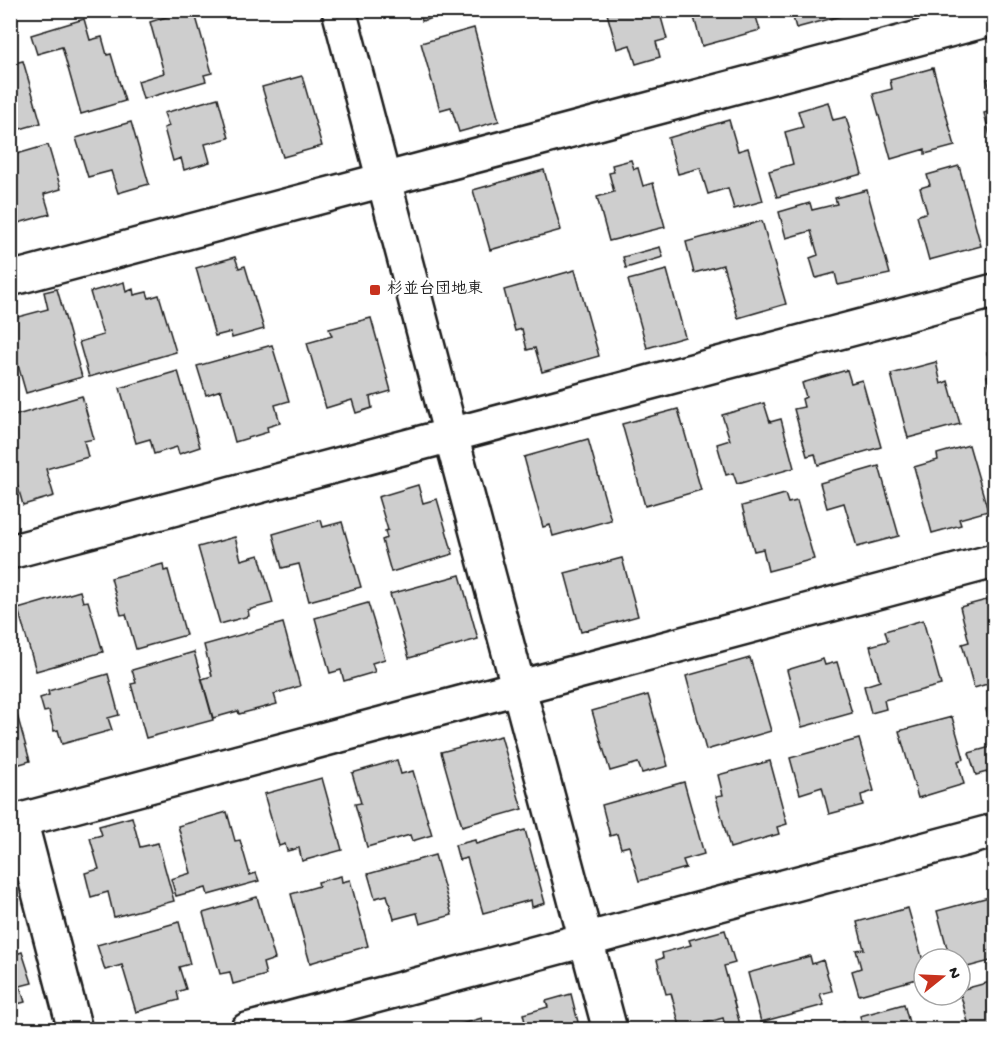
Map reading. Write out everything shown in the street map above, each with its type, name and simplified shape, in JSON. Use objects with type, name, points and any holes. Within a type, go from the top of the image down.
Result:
[{"type":"street","points":[[339,10],[610,1029]]},
{"type":"street","points":[[10,279],[994,18]]},
{"type":"street","points":[[10,552],[994,291]]},
{"type":"street","points":[[75,1029],[15,821],[994,561]]},
{"type":"street","points":[[247,1029],[994,831]]},
{"type":"building","points":[[194,10],[212,73],[204,75],[206,81],[143,99],[138,81],[164,73],[150,22]]},
{"type":"building","points":[[419,10],[462,10],[422,21]]},
{"type":"building","points":[[606,10],[659,10],[667,39],[656,42],[660,57],[636,64],[630,45],[617,49]]},
{"type":"building","points":[[692,10],[754,10],[760,30],[702,46]]},
{"type":"building","points":[[791,10],[839,10],[841,16],[796,28]]},
{"type":"building","points":[[84,19],[90,40],[102,37],[107,55],[111,54],[125,101],[81,114],[62,47],[37,54],[31,35]]},
{"type":"building","points":[[474,28],[499,121],[459,132],[451,107],[440,110],[421,43]]},
{"type":"building","points":[[23,61],[41,123],[10,132],[10,64]]},
{"type":"building","points":[[933,68],[955,146],[925,154],[925,149],[891,159],[873,94],[892,89],[890,80]]},
{"type":"building","points":[[302,76],[322,146],[283,157],[262,87]]},
{"type":"building","points":[[994,78],[994,105],[987,79]]},
{"type":"building","points":[[218,98],[229,138],[205,144],[210,162],[184,170],[181,158],[173,161],[164,128],[169,126],[164,113]]},
{"type":"building","points":[[828,102],[833,120],[846,117],[862,174],[777,197],[769,171],[793,164],[785,132],[803,127],[798,111]]},
{"type":"building","points":[[994,110],[994,139],[991,140],[984,113]]},
{"type":"building","points":[[729,120],[738,151],[748,148],[763,201],[734,209],[728,188],[708,194],[700,168],[678,174],[668,138]]},
{"type":"building","points":[[131,122],[149,184],[118,193],[111,171],[88,177],[76,138]]},
{"type":"building","points":[[48,145],[61,189],[44,194],[50,214],[18,223],[14,208],[10,209],[10,156]]},
{"type":"building","points":[[631,160],[634,169],[638,168],[643,186],[653,183],[665,227],[609,241],[597,197],[614,192],[609,173],[614,172],[612,165]]},
{"type":"building","points":[[959,166],[981,246],[929,260],[917,216],[927,212],[920,188],[930,185],[927,175]]},
{"type":"building","points":[[544,170],[561,230],[490,250],[473,190]]},
{"type":"building","points":[[867,190],[890,274],[838,285],[835,273],[816,278],[810,258],[818,255],[811,231],[786,238],[779,212],[810,203],[812,210],[837,204],[835,198]]},
{"type":"building","points":[[762,221],[786,304],[738,318],[723,265],[694,273],[686,242]]},
{"type":"building","points":[[660,247],[663,257],[626,268],[623,257]]},
{"type":"building","points":[[235,257],[239,268],[245,266],[264,329],[232,338],[231,332],[215,336],[196,268]]},
{"type":"building","points":[[575,270],[599,356],[542,372],[535,348],[527,350],[522,329],[515,331],[504,290]]},
{"type":"building","points":[[667,270],[685,337],[647,348],[628,280]]},
{"type":"building","points":[[124,282],[126,292],[133,289],[134,295],[147,292],[149,298],[159,295],[176,352],[89,377],[79,342],[103,335],[90,292]]},
{"type":"building","points":[[57,289],[82,377],[26,393],[10,337],[10,319],[48,309],[44,292]]},
{"type":"building","points":[[371,318],[391,391],[370,397],[372,408],[356,413],[352,400],[326,408],[307,343],[332,336],[329,329]]},
{"type":"building","points":[[272,345],[289,401],[275,405],[280,423],[267,427],[268,432],[235,442],[221,390],[206,395],[197,366]]},
{"type":"building","points":[[994,351],[994,402],[987,376],[993,374],[987,353]]},
{"type":"building","points":[[936,362],[941,384],[948,381],[960,424],[908,438],[891,374]]},
{"type":"building","points":[[847,370],[851,383],[862,380],[881,447],[818,465],[815,454],[807,456],[794,409],[804,407],[802,399],[806,397],[802,383]]},
{"type":"building","points":[[178,371],[200,447],[179,454],[177,447],[154,454],[150,439],[136,443],[120,388]]},
{"type":"building","points":[[82,396],[94,439],[84,441],[88,457],[46,469],[54,496],[23,505],[12,466],[17,464],[10,439],[10,417]]},
{"type":"building","points":[[764,403],[770,422],[781,419],[794,468],[737,484],[733,473],[726,475],[717,444],[730,440],[722,415]]},
{"type":"building","points":[[678,409],[701,490],[645,506],[622,424]]},
{"type":"building","points":[[588,439],[611,520],[553,536],[550,525],[543,527],[524,457]]},
{"type":"building","points":[[969,445],[988,511],[959,519],[961,525],[932,533],[914,467],[938,460],[937,454]]},
{"type":"building","points":[[879,466],[899,536],[857,547],[844,503],[827,508],[820,483]]},
{"type":"building","points":[[418,485],[423,503],[437,499],[453,554],[391,572],[382,540],[387,538],[385,531],[388,530],[378,497]]},
{"type":"building","points":[[785,494],[788,503],[797,501],[814,559],[768,571],[763,549],[754,551],[742,506]]},
{"type":"building","points":[[321,520],[323,527],[342,522],[361,587],[309,601],[299,564],[282,568],[273,534]]},
{"type":"building","points":[[235,537],[241,560],[259,555],[273,603],[248,610],[249,616],[220,624],[198,547]]},
{"type":"building","points":[[622,558],[638,616],[581,632],[565,573]]},
{"type":"building","points":[[163,564],[164,571],[168,570],[186,635],[136,649],[126,614],[121,615],[111,578]]},
{"type":"building","points":[[460,575],[478,639],[409,658],[390,594]]},
{"type":"building","points":[[80,591],[83,602],[88,601],[103,652],[36,671],[18,609]]},
{"type":"building","points":[[994,598],[994,682],[974,688],[962,644],[969,642],[960,607]]},
{"type":"building","points":[[368,603],[385,659],[372,663],[375,672],[344,681],[341,670],[330,673],[315,618]]},
{"type":"building","points":[[923,620],[941,685],[884,700],[886,709],[871,713],[864,686],[880,681],[870,646],[888,641],[885,631]]},
{"type":"building","points":[[283,623],[300,686],[274,694],[277,704],[213,718],[202,679],[212,676],[204,645]]},
{"type":"building","points":[[194,652],[213,720],[146,738],[131,684],[136,683],[132,670]]},
{"type":"building","points":[[750,658],[771,731],[706,750],[686,676]]},
{"type":"building","points":[[823,659],[825,665],[837,662],[852,713],[802,727],[787,670]]},
{"type":"building","points":[[108,674],[119,715],[108,718],[112,730],[62,744],[58,730],[54,731],[49,711],[44,712],[40,698],[49,695],[48,691]]},
{"type":"building","points":[[648,695],[668,766],[642,773],[638,763],[610,771],[592,711]]},
{"type":"building","points":[[14,704],[30,761],[13,766],[16,774],[10,775],[10,705]]},
{"type":"building","points":[[994,706],[994,742],[986,709]]},
{"type":"building","points":[[952,717],[964,759],[958,761],[964,784],[918,798],[899,731]]},
{"type":"building","points":[[501,736],[522,809],[462,826],[441,752]]},
{"type":"building","points":[[859,739],[874,791],[861,795],[863,805],[829,814],[822,787],[800,794],[790,758]]},
{"type":"building","points":[[994,746],[994,770],[976,775],[969,753]]},
{"type":"building","points":[[397,760],[401,774],[413,771],[432,835],[412,841],[410,835],[367,847],[355,804],[361,803],[352,773]]},
{"type":"building","points":[[770,761],[787,824],[777,827],[779,834],[730,848],[716,796],[723,795],[718,775]]},
{"type":"building","points":[[322,778],[342,850],[302,861],[299,848],[287,851],[285,844],[279,846],[264,794]]},
{"type":"building","points":[[684,782],[704,854],[683,860],[686,868],[639,881],[629,846],[621,848],[617,834],[610,836],[602,805]]},
{"type":"building","points":[[227,812],[235,841],[240,840],[250,875],[256,873],[259,881],[208,895],[206,888],[176,896],[171,879],[191,873],[178,826]]},
{"type":"building","points":[[132,817],[140,847],[158,843],[174,901],[114,917],[108,892],[91,897],[85,873],[99,869],[90,838],[102,835],[99,826]]},
{"type":"building","points":[[525,830],[545,903],[532,907],[531,900],[483,913],[467,858],[459,860],[455,845],[475,840],[476,844]]},
{"type":"building","points":[[435,855],[452,915],[420,924],[417,913],[394,919],[387,895],[375,898],[368,874]]},
{"type":"building","points":[[341,876],[342,882],[350,880],[368,946],[310,963],[291,894],[319,886],[318,882]]},
{"type":"building","points":[[257,897],[275,959],[263,963],[266,975],[233,984],[230,972],[220,974],[203,913]]},
{"type":"building","points":[[989,897],[990,904],[994,902],[994,960],[972,966],[972,947],[947,947],[937,911]]},
{"type":"building","points":[[908,908],[919,947],[912,947],[912,980],[859,995],[852,971],[861,968],[856,950],[864,949],[857,922]]},
{"type":"building","points":[[179,922],[190,964],[179,967],[186,989],[177,992],[179,1000],[136,1012],[122,965],[105,970],[97,945]]},
{"type":"building","points":[[725,930],[735,963],[724,966],[741,1028],[726,1030],[723,1018],[681,1030],[671,993],[666,994],[657,960],[663,958],[662,953],[691,945],[689,940]]},
{"type":"building","points":[[22,952],[32,983],[20,986],[25,1002],[10,1006],[10,956]]},
{"type":"building","points":[[810,956],[812,964],[823,960],[832,991],[820,994],[824,1005],[761,1022],[748,973]]},
{"type":"building","points":[[994,981],[994,1030],[970,1030],[964,1007],[972,1007],[972,987]]},
{"type":"building","points":[[571,994],[580,1030],[527,1030],[523,1014],[548,1007],[546,1001]]},
{"type":"building","points":[[904,1004],[911,1030],[864,1030],[860,1016]]},
{"type":"building","points":[[482,1018],[485,1030],[441,1030]]},
{"type":"building","points":[[844,1022],[846,1030],[817,1030]]},
{"type":"place","name":"杉並台団地東","points":[[375,290]]}]
